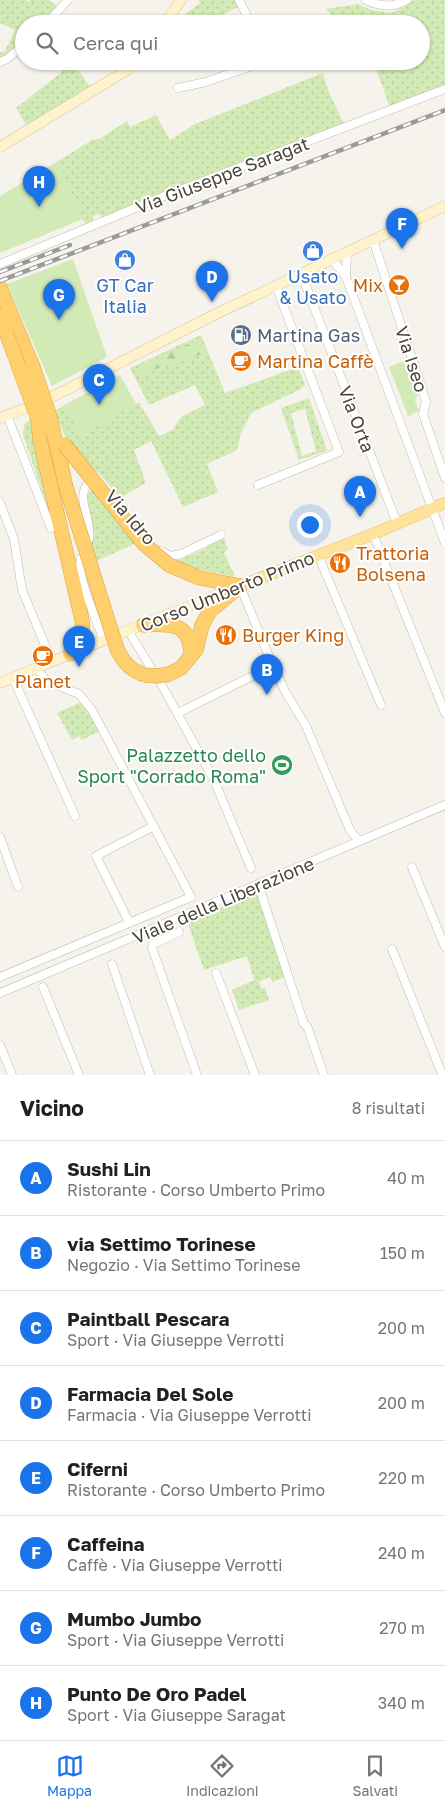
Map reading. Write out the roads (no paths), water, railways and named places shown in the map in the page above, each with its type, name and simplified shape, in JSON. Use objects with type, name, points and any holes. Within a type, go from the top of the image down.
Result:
[{"type":"highway","points":[[0,288],[33,367],[43,417],[40,440],[82,620],[81,640],[70,654]]},
{"type":"highway","points":[[0,316],[21,370],[57,447],[64,484],[109,642],[126,664],[135,671],[149,672],[164,678],[178,670],[198,647],[202,625],[210,611],[240,586]]},
{"type":"highway","points":[[57,447],[144,544],[169,565],[200,578],[240,586]]},
{"type":"highway","points":[[143,625],[164,624],[180,628],[189,638],[191,655]]},
{"type":"main road","name":"Corso Umberto Primo","points":[[240,586],[373,534],[445,503]]},
{"type":"street","points":[[54,15],[68,0]]},
{"type":"street","points":[[170,15],[180,0]]},
{"type":"street","points":[[239,0],[246,15]]},
{"type":"street","points":[[366,0],[375,5],[391,7],[406,0]]},
{"type":"street","points":[[0,62],[15,52]]},
{"type":"street","points":[[0,147],[126,70]]},
{"type":"street","points":[[178,88],[206,82],[240,70]]},
{"type":"street","name":"Via Giuseppe Saragat","points":[[0,264],[162,196],[445,89]]},
{"type":"street","points":[[50,398],[123,360],[445,206]]},
{"type":"street","name":"Via Iseo","points":[[373,240],[426,401],[423,414],[445,478]]},
{"type":"street","points":[[346,276],[347,252]]},
{"type":"street","points":[[332,259],[346,276],[445,543]]},
{"type":"street","points":[[258,485],[339,452],[276,286]]},
{"type":"street","name":"Via Orta","points":[[306,286],[397,523]]},
{"type":"street","points":[[28,407],[4,417],[52,528]]},
{"type":"street","name":"Via Idro","points":[[89,539],[90,528],[82,498],[84,488],[92,482],[101,482],[152,543],[166,555],[181,554],[221,535]]},
{"type":"street","points":[[0,503],[14,539],[22,590],[52,662]]},
{"type":"street","points":[[373,534],[445,713]]},
{"type":"street","points":[[318,555],[381,705]]},
{"type":"street","points":[[0,683],[70,654],[109,642],[82,579],[81,558]]},
{"type":"street","points":[[240,586],[273,666],[286,693],[304,722],[350,830],[359,841]]},
{"type":"street","name":"Corso Umberto Primo","points":[[124,632],[240,586]]},
{"type":"street","points":[[124,632],[149,672]]},
{"type":"street","points":[[178,713],[273,666]]},
{"type":"street","points":[[0,977],[191,897],[100,722],[85,700],[73,691],[47,681],[37,668]]},
{"type":"street","points":[[13,678],[75,816]]},
{"type":"street","points":[[164,678],[178,713],[219,790],[251,868]]},
{"type":"street","name":"Viale della Liberazione","points":[[0,993],[445,806]]},
{"type":"street","points":[[129,922],[96,856],[154,826]]},
{"type":"street","points":[[0,837],[18,887]]},
{"type":"street","points":[[412,867],[445,947]]},
{"type":"street","points":[[261,893],[304,1024],[307,1026],[324,1075]]},
{"type":"street","points":[[179,932],[153,944],[152,948],[198,1075]]},
{"type":"street","points":[[392,949],[442,1074]]},
{"type":"street","points":[[112,964],[150,1075]]},
{"type":"street","points":[[216,973],[255,1075]]},
{"type":"street","points":[[43,987],[79,1075]]},
{"type":"street","points":[[0,1045],[12,1075]]},
{"type":"railway","points":[[0,281],[445,110]]},
{"type":"railway","points":[[0,272],[70,245]]},
{"type":"place","name":"Punto De Oro Padel","points":[[39,207]]},
{"type":"place","name":"Caffeina","points":[[402,249]]},
{"type":"place","name":"Usato & Usato","points":[[313,251]]},
{"type":"place","name":"GT Car Italia","points":[[125,260]]},
{"type":"place","name":"Mix","points":[[399,285]]},
{"type":"place","name":"Farmacia Del Sole","points":[[212,302]]},
{"type":"place","name":"Mumbo Jumbo","points":[[59,320]]},
{"type":"place","name":"Martina Gas","points":[[241,335]]},
{"type":"place","name":"Martina Caffè","points":[[241,361]]},
{"type":"place","name":"Paintball Pescara","points":[[99,405]]},
{"type":"place","name":"Sushi Lin","points":[[360,517]]},
{"type":"place","name":"Trattoria Bolsena","points":[[340,563]]},
{"type":"place","name":"Burger King","points":[[226,635]]},
{"type":"place","name":"Planet","points":[[43,656]]},
{"type":"place","name":"Ciferni","points":[[79,667]]},
{"type":"place","name":"via Settimo Torinese","points":[[267,695]]},
{"type":"place","name":"Palazzetto dello Sport \"Corrado Roma\"","points":[[282,765]]}]
